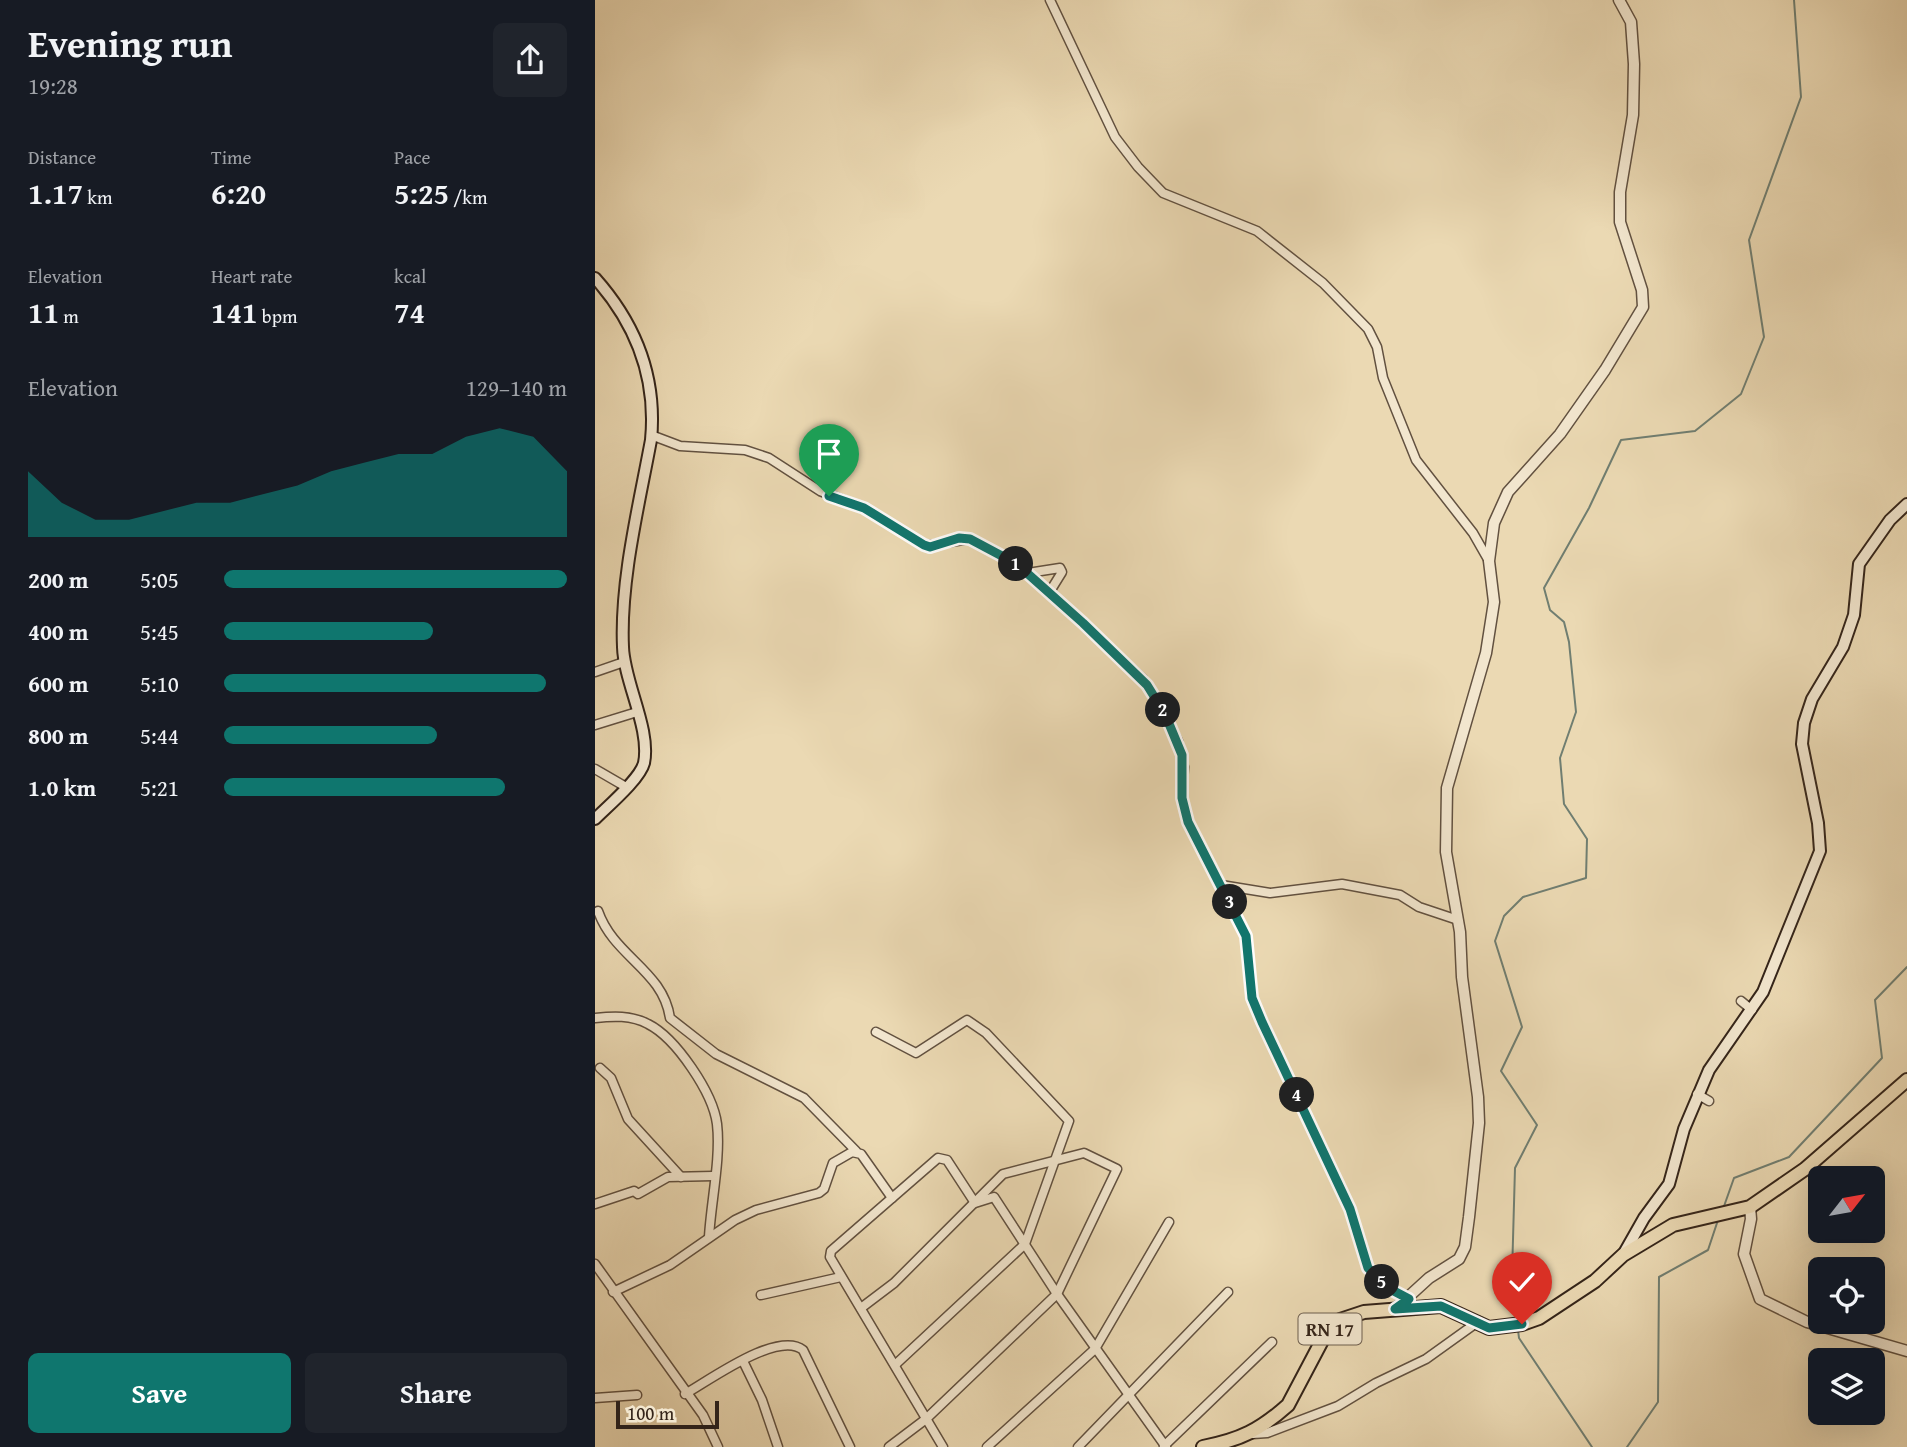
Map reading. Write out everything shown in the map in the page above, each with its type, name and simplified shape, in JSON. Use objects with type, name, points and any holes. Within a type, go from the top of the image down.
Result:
[{"type":"main road","points":[[595,278],[619,309],[640,345],[650,393],[651,435],[622,599],[624,662],[637,712],[644,761],[640,771],[595,819]]},
{"type":"main road","points":[[1623,1255],[1644,1218],[1669,1184],[1697,1094],[1709,1070],[1763,992],[1784,929],[1820,850],[1820,831],[1802,744],[1804,723],[1812,699],[1843,647],[1854,615],[1859,564],[1890,520],[1907,504]]},
{"type":"main road","name":"RN 17","points":[[1203,1447],[1236,1441],[1249,1435],[1288,1405],[1326,1333],[1340,1320],[1364,1312],[1441,1306],[1479,1321],[1489,1328],[1522,1324],[1561,1306],[1623,1255],[1673,1225],[1749,1207],[1805,1169],[1907,1080]]},
{"type":"street","points":[[1050,0],[1115,137],[1132,162],[1150,176],[1163,193],[1257,231],[1323,285],[1368,329],[1377,346],[1383,378],[1414,455],[1489,561]]},
{"type":"street","points":[[1395,1309],[1429,1278],[1459,1259],[1465,1247],[1469,1217],[1479,1123],[1458,920],[1446,852],[1448,776],[1484,664],[1494,602],[1489,561],[1494,523],[1502,501],[1560,434],[1605,370],[1643,307],[1644,299],[1620,222],[1621,192],[1633,115],[1634,64],[1631,22],[1619,0]]},
{"type":"street","points":[[651,435],[680,446],[745,450],[764,456],[789,468],[820,491],[864,508],[930,547],[959,538],[970,539],[1028,573],[1143,680],[1165,714],[1182,755],[1182,798],[1188,822],[1246,936],[1252,998],[1350,1209],[1368,1268],[1392,1290],[1409,1299]]},
{"type":"street","points":[[1439,487],[1447,478]]},
{"type":"street","points":[[1028,573],[1059,568],[1062,572],[1049,593]]},
{"type":"street","points":[[595,672],[624,662]]},
{"type":"street","points":[[595,725],[637,712]]},
{"type":"street","points":[[595,769],[626,787]]},
{"type":"street","points":[[1221,885],[1280,893],[1342,884],[1400,895],[1419,907],[1458,920]]},
{"type":"street","points":[[598,911],[611,940],[655,980],[668,1005],[670,1018],[716,1054],[804,1098],[856,1151],[892,1198]]},
{"type":"street","points":[[1741,1001],[1752,1010]]},
{"type":"street","points":[[595,1018],[627,1017],[646,1022],[668,1039],[708,1095],[717,1122],[709,1237]]},
{"type":"street","points":[[877,1032],[916,1053],[967,1020],[986,1033],[1069,1121],[1025,1244],[896,1364]]},
{"type":"street","points":[[600,1068],[611,1078],[628,1119],[681,1177]]},
{"type":"street","points":[[1697,1094],[1709,1101]]},
{"type":"street","points":[[613,1292],[655,1269],[670,1265],[709,1237],[756,1210],[819,1193],[824,1189],[832,1163],[856,1151]]},
{"type":"street","points":[[861,1308],[894,1283],[1003,1174],[1056,1158],[1084,1153],[1117,1169],[1057,1294],[926,1419],[889,1447]]},
{"type":"street","points":[[943,1447],[896,1364],[831,1262],[831,1251],[938,1158],[947,1160],[975,1203]]},
{"type":"street","points":[[595,1205],[634,1191],[638,1194],[668,1177],[713,1176]]},
{"type":"street","points":[[975,1203],[994,1197],[1057,1294],[1165,1446],[1272,1342]]},
{"type":"street","points":[[1749,1207],[1751,1219],[1744,1254],[1760,1298],[1807,1322],[1907,1351]]},
{"type":"street","points":[[987,1447],[1095,1349],[1170,1222]]},
{"type":"street","points":[[595,1264],[703,1416],[718,1447]]},
{"type":"street","points":[[761,1295],[841,1277]]},
{"type":"street","points":[[1078,1447],[1229,1292]]},
{"type":"street","points":[[1249,1435],[1267,1433],[1338,1406],[1375,1383],[1426,1359],[1479,1321]]},
{"type":"street","points":[[685,1394],[743,1361],[781,1344],[797,1346],[803,1350],[850,1447]]},
{"type":"street","points":[[743,1361],[762,1400],[778,1447]]},
{"type":"street","points":[[595,1398],[637,1395]]},
{"type":"waterway","points":[[1517,1321],[1512,1275],[1515,1168],[1537,1125],[1501,1071],[1522,1027],[1495,941],[1504,916],[1523,897],[1586,878],[1587,839],[1564,804],[1560,758],[1576,712],[1569,642],[1564,622],[1550,610],[1544,588],[1589,508],[1621,440],[1695,431],[1741,394],[1764,337],[1749,240],[1801,97],[1794,0]]},
{"type":"waterway","points":[[1723,1209],[1734,1178],[1789,1157],[1882,1058],[1875,1000],[1907,967]]},
{"type":"waterway","points":[[1627,1447],[1658,1402],[1659,1277],[1708,1250],[1718,1220]]},
{"type":"waterway","points":[[1518,1330],[1519,1338],[1592,1447]]},
{"type":"route","points":[[829,496],[864,508],[924,545],[930,547],[959,538],[970,539],[1002,555],[1028,573],[1143,680],[1178,740],[1184,767],[1182,798],[1188,822],[1246,936],[1252,998],[1350,1209],[1359,1246],[1368,1268],[1392,1290],[1409,1299],[1395,1309],[1441,1306],[1460,1312],[1489,1328],[1522,1324]]}]
